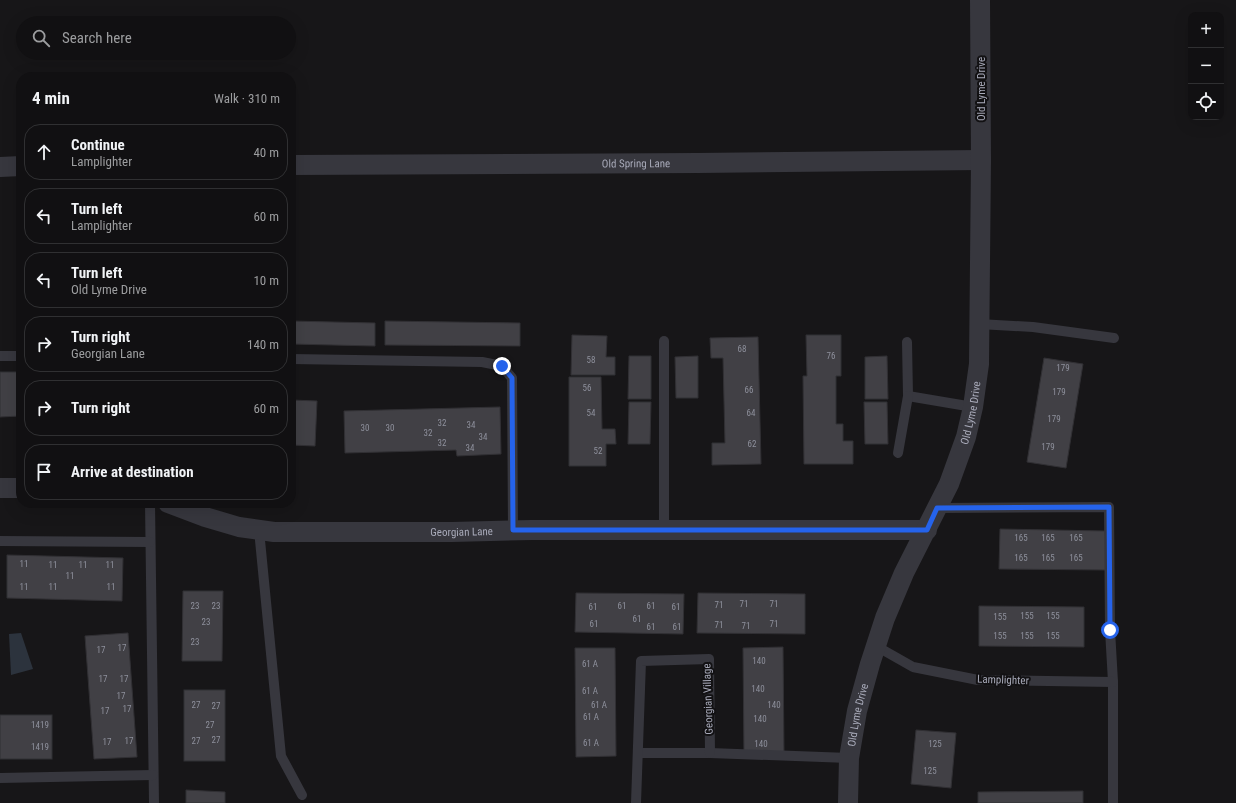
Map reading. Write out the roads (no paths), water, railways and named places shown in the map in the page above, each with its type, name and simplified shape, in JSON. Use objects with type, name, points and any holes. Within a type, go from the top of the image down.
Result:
[{"type":"street","name":"Old Lyme Drive","points":[[848,803],[848,758],[858,711],[876,646],[885,618],[904,573],[949,484],[966,437],[973,407],[979,364],[981,160],[980,0]]},
{"type":"street","name":"Old Spring Lane","points":[[296,165],[981,160]]},
{"type":"street","points":[[0,167],[16,166]]},
{"type":"street","points":[[0,488],[16,488]]},
{"type":"street","name":"Georgian Lane","points":[[181,508],[239,527],[274,532],[452,532],[513,530],[927,530]]},
{"type":"lane","points":[[979,324],[1033,327],[1114,338]]},
{"type":"lane","points":[[664,340],[664,530]]},
{"type":"lane","points":[[898,453],[908,396],[907,342]]},
{"type":"lane","points":[[0,356],[16,356]]},
{"type":"lane","points":[[296,359],[482,362],[502,366],[512,378],[513,530]]},
{"type":"lane","points":[[908,396],[973,407]]},
{"type":"lane","points":[[937,508],[1109,507],[1110,630],[1113,682],[1113,803]]},
{"type":"lane","points":[[150,508],[154,803]]},
{"type":"lane","points":[[259,530],[281,756],[302,795]]},
{"type":"lane","points":[[0,540],[150,542]]},
{"type":"lane","name":"Lamplighter","points":[[876,646],[913,667],[978,680],[1113,682]]},
{"type":"lane","name":"Georgian Village","points":[[636,803],[641,662],[709,659],[710,753]]},
{"type":"lane","points":[[638,753],[710,753],[848,758]]},
{"type":"lane","points":[[0,778],[153,775]]}]
